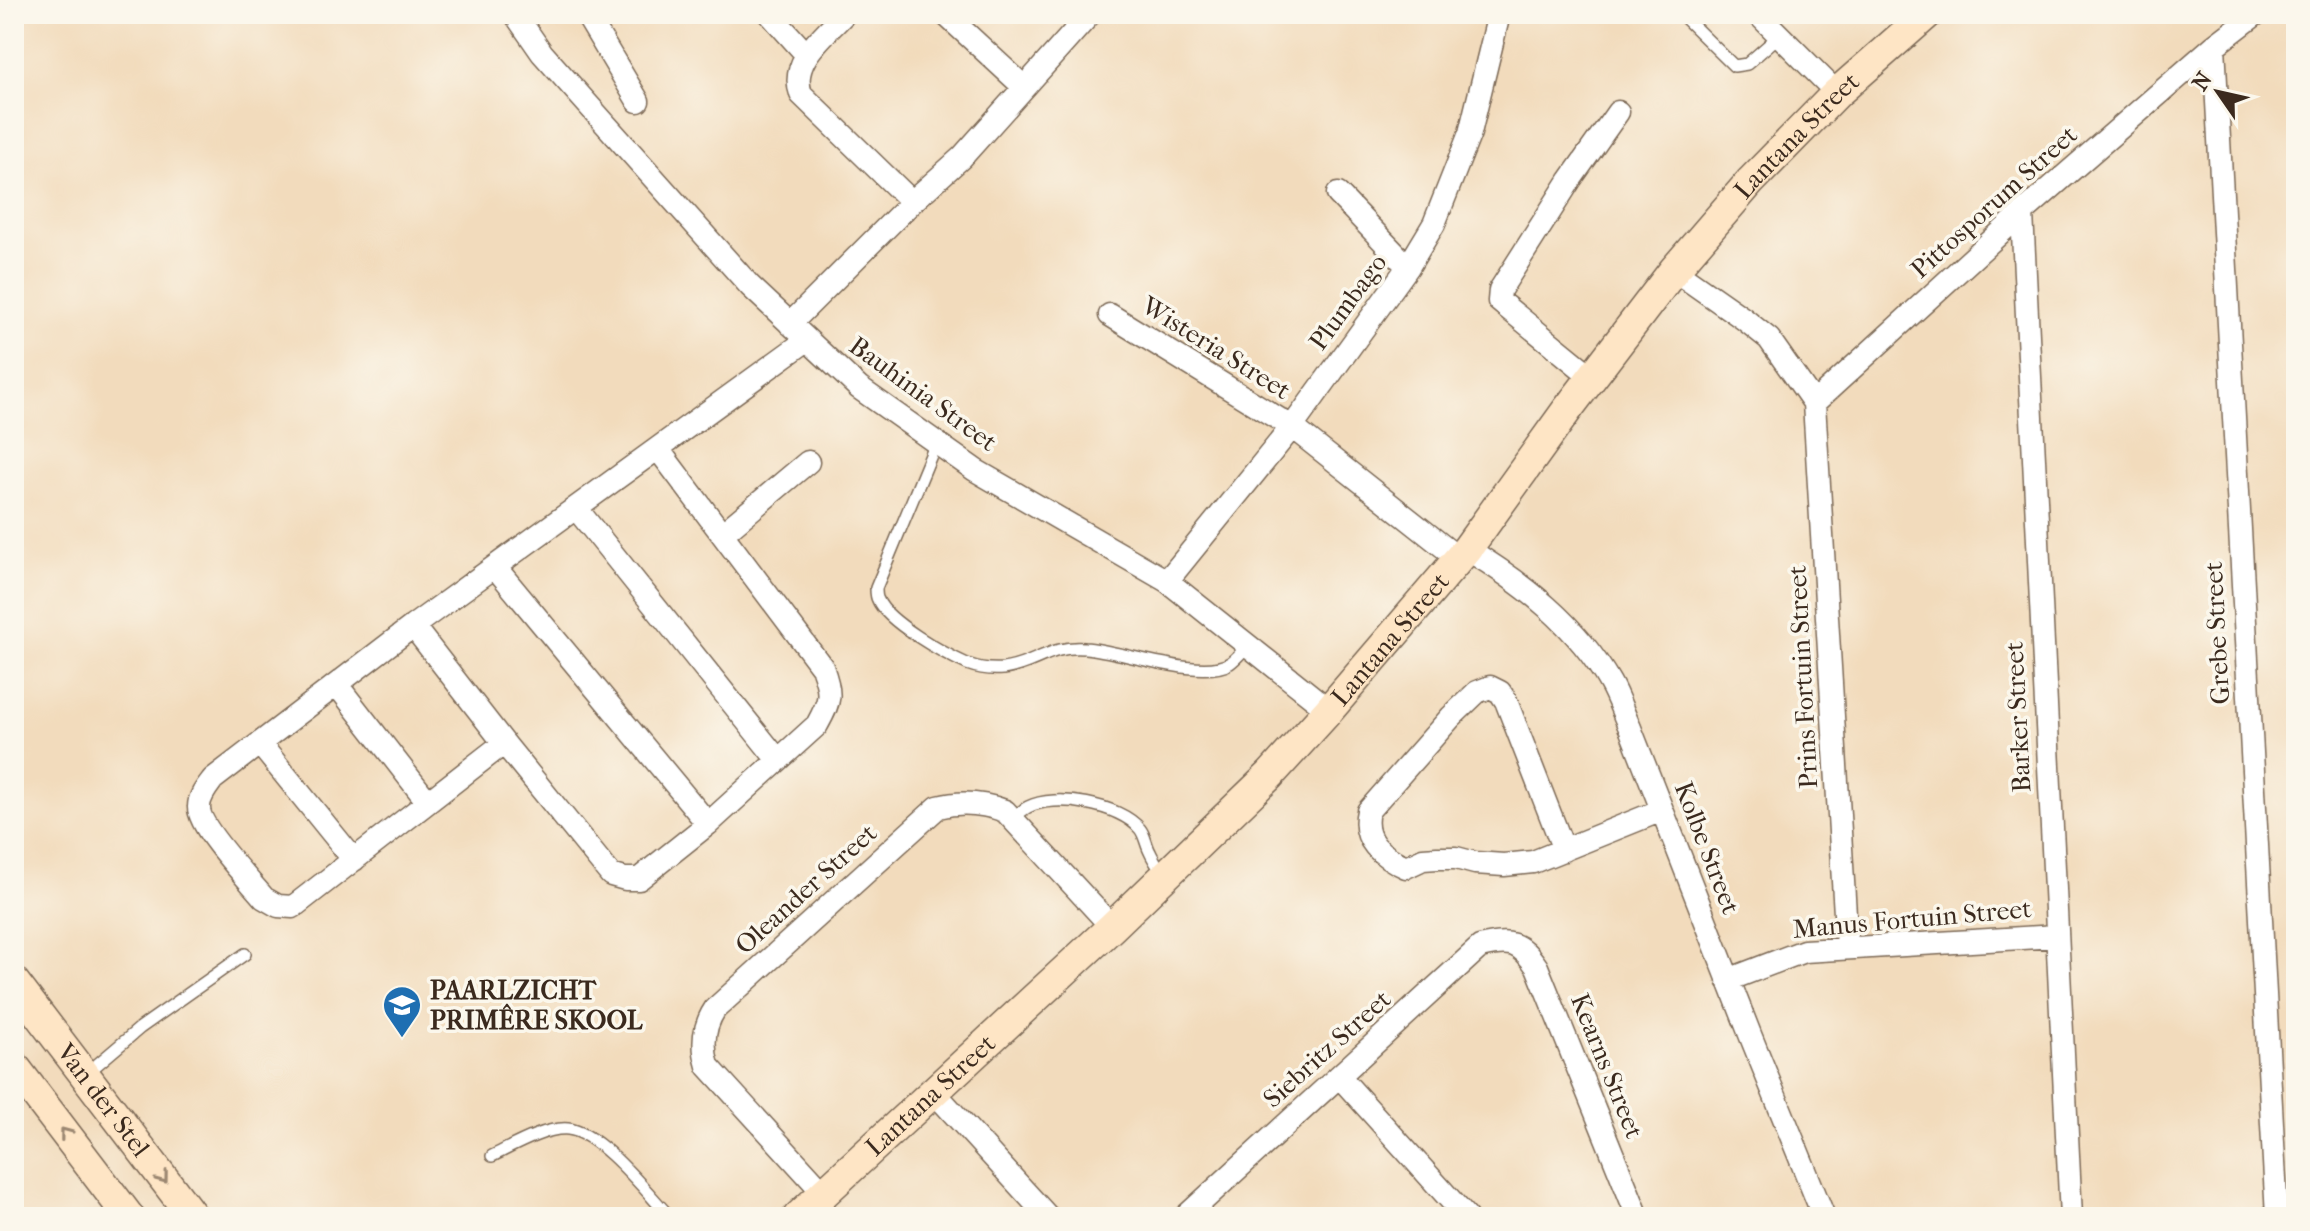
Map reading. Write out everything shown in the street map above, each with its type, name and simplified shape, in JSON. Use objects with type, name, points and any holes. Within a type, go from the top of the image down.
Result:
[{"type":"street","name":"Bauhinia Street","points":[[515,14],[542,53],[750,286],[859,388],[975,470],[1167,581],[1329,710]]},
{"type":"street","points":[[586,14],[638,101]]},
{"type":"street","points":[[770,14],[806,54]]},
{"type":"street","points":[[844,14],[806,54],[798,77],[801,94],[912,202]]},
{"type":"street","points":[[945,14],[1024,87]]},
{"type":"street","points":[[790,324],[912,202],[962,157],[1090,14]]},
{"type":"street","name":"Plumbago","points":[[1167,581],[1292,427],[1408,267],[1434,224],[1470,133],[1499,14]]},
{"type":"street","points":[[1758,14],[1837,93]]},
{"type":"street","name":"Lantana Street","points":[[798,1217],[1112,927],[1270,775],[1463,554],[1674,270],[1750,182],[1837,93],[1927,14]]},
{"type":"street","name":"Pittosporum Street","points":[[1814,403],[2022,213],[2214,46],[2256,14]]},
{"type":"street","name":"Grebe Street","points":[[2214,46],[2277,1217]]},
{"type":"street","points":[[1592,377],[1499,298],[1500,290],[1570,180],[1618,112]]},
{"type":"street","points":[[1338,194],[1408,267]]},
{"type":"street","name":"Barker Street","points":[[2022,213],[2071,1217]]},
{"type":"street","points":[[1674,270],[1769,339],[1814,403]]},
{"type":"street","name":"Wisteria Street","points":[[1110,315],[1292,427],[1463,554]]},
{"type":"street","points":[[504,743],[293,907],[278,906],[264,898],[201,821],[198,805],[202,793],[213,779],[413,626],[807,340]]},
{"type":"street","name":"Prins Fortuin Street","points":[[1814,403],[1847,947]]},
{"type":"street","points":[[413,626],[611,875],[639,879],[708,824],[817,725],[829,704],[830,689],[822,667],[658,449]]},
{"type":"street","points":[[722,534],[808,462]]},
{"type":"street","points":[[576,508],[778,760]]},
{"type":"street","name":"Kolbe Street","points":[[1463,554],[1489,562],[1536,597],[1568,627],[1610,683],[1824,1217]]},
{"type":"street","points":[[495,567],[708,824]]},
{"type":"street","points":[[337,685],[428,802]]},
{"type":"street","points":[[1564,850],[1506,701],[1500,692],[1490,687],[1477,692],[1451,717],[1368,811],[1365,823],[1374,845],[1406,867],[1423,859],[1437,858],[1519,864],[1533,862],[1564,850],[1662,810]]},
{"type":"street","points":[[260,744],[354,860]]},
{"type":"street","name":"Oleander Street","points":[[824,1193],[708,1066],[705,1055],[707,1022],[715,1009],[938,807],[955,803],[989,805],[1005,811],[1112,927]]},
{"type":"street","name":"Manus Fortuin Street","points":[[1728,980],[1804,951],[2057,936]]},
{"type":"street","name":"Siebritz Street","points":[[1185,1217],[1480,947],[1499,942],[1515,944]]},
{"type":"street","name":"Kearns Street","points":[[1515,944],[1527,953],[1537,967],[1638,1217]]},
{"type":"street","name":"Van der Stel","points":[[14,982],[193,1217]]},
{"type":"street","name":"Van der Stel","points":[[14,1066],[129,1217]]},
{"type":"street","points":[[1339,1076],[1466,1217]]},
{"type":"street","points":[[934,1092],[1048,1217]]},
{"type":"lane","points":[[1681,14],[1734,66],[1747,64],[1779,36]]},
{"type":"lane","points":[[936,443],[876,588],[877,599],[882,606],[906,628],[952,656],[986,669],[1004,669],[1063,648],[1084,647],[1171,665],[1212,668],[1230,663],[1248,646]]},
{"type":"lane","points":[[1013,819],[1028,807],[1048,802],[1075,802],[1119,813],[1140,829],[1165,877]]},
{"type":"lane","points":[[85,1075],[140,1028],[245,954]]},
{"type":"lane","points":[[492,1156],[542,1133],[568,1129],[577,1132],[612,1155],[670,1217]]},
{"type":"place","name":"PAARLZICHT PRIMÊRE SKOOL","points":[[402,1039]]}]
